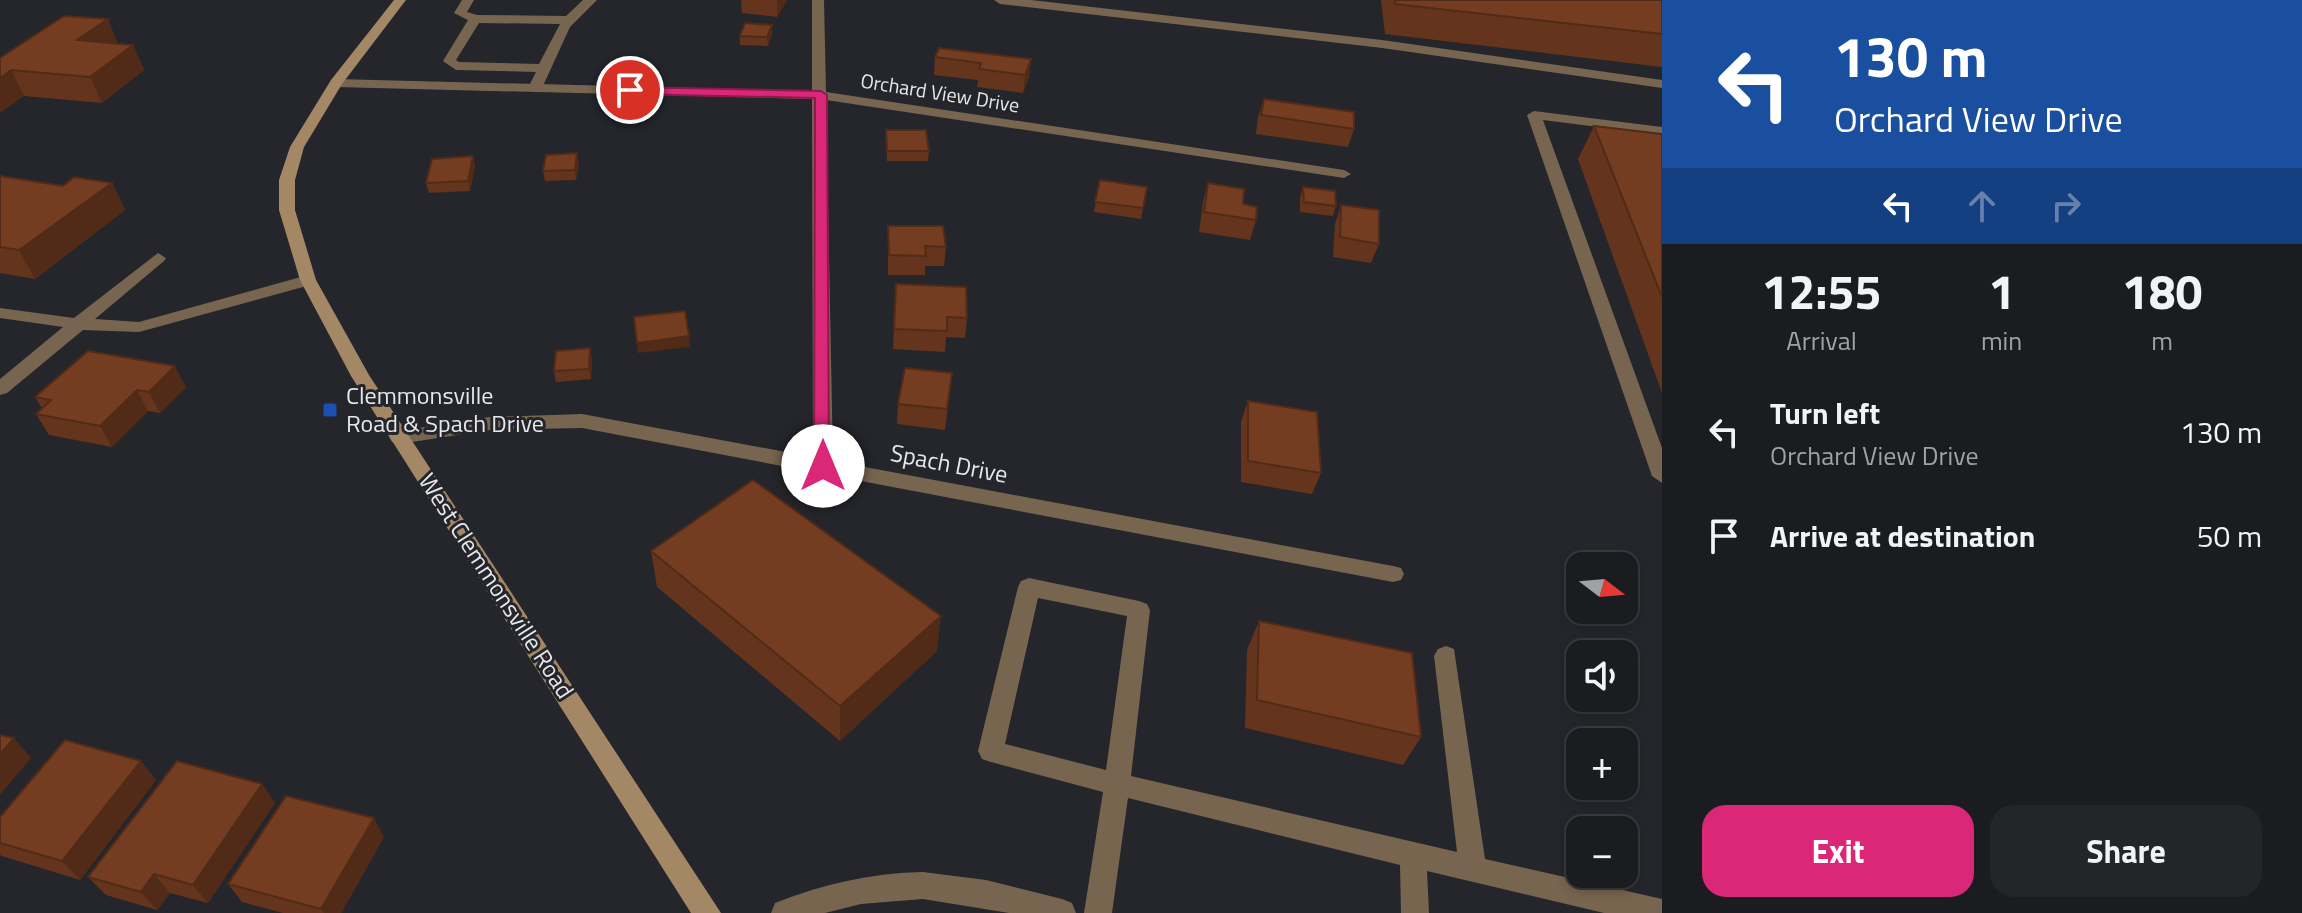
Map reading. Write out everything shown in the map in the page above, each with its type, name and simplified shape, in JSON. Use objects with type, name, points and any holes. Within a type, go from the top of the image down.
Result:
[{"type":"main road","name":"West Clemmonsville Road","points":[[400,0],[312,117],[297,147],[287,180],[287,210],[308,280],[360,376],[707,913]]},
{"type":"street","points":[[468,0],[460,13],[475,19],[568,20]]},
{"type":"street","points":[[535,88],[568,20],[578,7],[591,0]]},
{"type":"street","points":[[818,0],[823,466]]},
{"type":"street","points":[[1000,0],[1382,44],[1662,84]]},
{"type":"street","points":[[475,19],[449,61],[456,66],[545,68]]},
{"type":"street","name":"Orchard View Drive","points":[[336,83],[821,95],[1344,174]]},
{"type":"street","points":[[1662,131],[1534,115],[1662,476]]},
{"type":"street","points":[[0,389],[158,258]]},
{"type":"street","points":[[0,313],[77,324],[139,327],[308,280]]},
{"type":"street","name":"Spach Drive","points":[[399,437],[491,422],[536,419],[582,421],[1393,574]]},
{"type":"street","points":[[1098,913],[1117,784],[1139,610],[1029,587],[991,751],[1117,784],[1662,913]]},
{"type":"street","points":[[1446,656],[1473,869]]},
{"type":"street","points":[[1413,855],[1415,913]]},
{"type":"street","points":[[785,913],[859,888],[912,882],[967,887],[1062,913]]},
{"type":"building","points":[[1395,0],[1662,0],[1662,34],[1395,4]]},
{"type":"building","points":[[64,16],[108,19],[77,40],[133,45],[90,77],[11,70],[0,78],[0,58]]},
{"type":"building","points":[[745,23],[772,25],[767,37],[740,36]]},
{"type":"building","points":[[939,48],[1031,59],[1025,75],[979,69],[981,63],[935,57]]},
{"type":"building","points":[[1264,99],[1354,112],[1354,129],[1261,115]]},
{"type":"building","points":[[1594,126],[1662,134],[1662,297]]},
{"type":"building","points":[[886,130],[926,130],[929,151],[887,151]]},
{"type":"building","points":[[577,153],[575,170],[543,171],[546,155]]},
{"type":"building","points":[[473,156],[468,181],[426,183],[432,159]]},
{"type":"building","points":[[0,176],[63,186],[74,177],[112,183],[19,250],[0,247]]},
{"type":"building","points":[[1100,180],[1147,187],[1143,208],[1095,202]]},
{"type":"building","points":[[1208,183],[1244,189],[1243,204],[1257,207],[1256,220],[1204,212]]},
{"type":"building","points":[[1303,187],[1335,191],[1336,206],[1304,202]]},
{"type":"building","points":[[1341,205],[1379,210],[1379,244],[1340,237]]},
{"type":"building","points":[[888,226],[943,226],[946,247],[925,246],[926,256],[889,255]]},
{"type":"building","points":[[896,284],[966,287],[967,318],[947,317],[947,331],[894,329]]},
{"type":"building","points":[[685,311],[689,336],[637,343],[634,317]]},
{"type":"building","points":[[590,348],[589,369],[554,371],[556,351]]},
{"type":"building","points":[[88,351],[175,366],[149,392],[137,390],[100,426],[36,414],[51,400],[35,397]]},
{"type":"building","points":[[905,368],[952,373],[947,409],[898,404]]},
{"type":"building","points":[[1248,401],[1317,412],[1321,473],[1248,461]]},
{"type":"building","points":[[753,480],[941,616],[840,706],[651,551]]},
{"type":"building","points":[[1259,621],[1412,653],[1421,737],[1257,700]]},
{"type":"building","points":[[0,735],[14,738],[0,754]]},
{"type":"building","points":[[65,740],[141,761],[62,861],[0,843],[0,817]]},
{"type":"building","points":[[177,761],[262,784],[193,885],[154,874],[141,892],[88,877]]},
{"type":"building","points":[[286,796],[374,818],[321,909],[228,884]]},
{"type":"place","name":"Clemmonsville Road & Spach Drive","points":[[330,410]]},
{"type":"route","points":[[630,90],[821,95],[823,466]]}]
